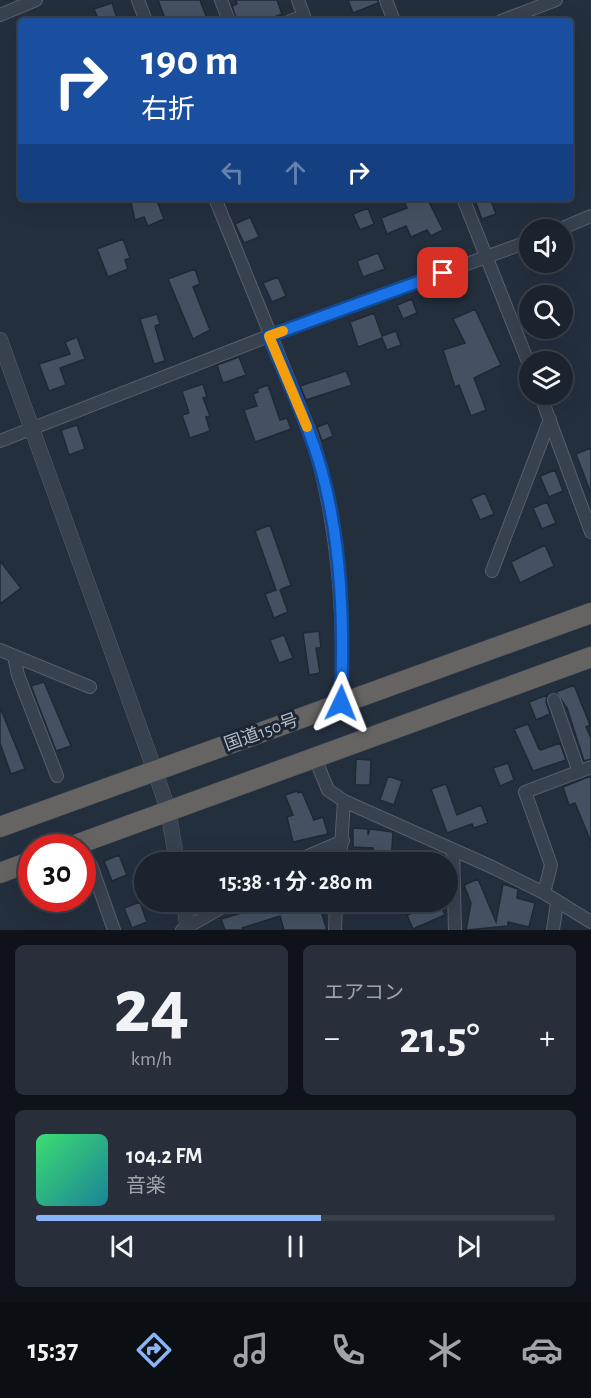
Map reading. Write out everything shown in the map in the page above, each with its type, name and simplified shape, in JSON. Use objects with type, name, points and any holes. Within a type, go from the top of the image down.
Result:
[{"type":"highway","name":"国道150号","points":[[0,827],[591,613]]},
{"type":"highway","points":[[96,837],[591,657]]},
{"type":"highway","points":[[0,873],[18,866]]},
{"type":"street","points":[[0,15],[36,0]]},
{"type":"street","points":[[138,0],[145,18]]},
{"type":"street","points":[[221,0],[228,18]]},
{"type":"street","points":[[298,0],[304,16],[298,18]]},
{"type":"street","points":[[386,0],[393,18]]},
{"type":"street","points":[[509,18],[556,0]]},
{"type":"street","points":[[216,201],[269,336],[312,437],[323,473],[335,536],[341,619],[341,703]]},
{"type":"street","points":[[464,201],[524,351]]},
{"type":"street","points":[[573,224],[591,216]]},
{"type":"street","points":[[0,441],[269,336],[519,245]]},
{"type":"street","points":[[0,340],[155,771],[168,810],[175,852]]},
{"type":"street","points":[[544,405],[591,532]]},
{"type":"street","points":[[492,571],[550,419]]},
{"type":"street","points":[[576,491],[591,503]]},
{"type":"street","points":[[0,650],[90,687]]},
{"type":"street","points":[[14,656],[18,675],[57,776]]},
{"type":"street","points":[[544,893],[551,865],[525,792],[585,770],[554,700]]},
{"type":"street","points":[[315,758],[328,790],[344,801],[544,893],[556,903],[591,922]]},
{"type":"street","points":[[341,852],[344,801]]},
{"type":"street","points":[[317,852],[343,841]]},
{"type":"street","points":[[453,850],[455,930]]},
{"type":"street","points":[[96,879],[114,930]]},
{"type":"street","points":[[553,930],[556,903]]},
{"type":"street","points":[[185,912],[186,929],[214,912]]},
{"type":"street","points":[[334,930],[335,912]]},
{"type":"building","points":[[158,0],[200,0],[207,18],[165,18]]},
{"type":"building","points":[[236,0],[277,0],[282,14],[271,18],[236,18],[232,6],[237,4]]},
{"type":"building","points":[[348,0],[378,0],[378,3],[353,13]]},
{"type":"building","points":[[112,3],[117,18],[98,18],[94,9]]},
{"type":"building","points":[[131,201],[157,201],[164,219],[148,226],[144,217],[135,220]]},
{"type":"building","points":[[404,201],[428,201],[443,230],[431,236],[427,230],[411,237],[406,226],[387,234],[381,218],[407,208]]},
{"type":"building","points":[[475,201],[491,201],[496,214],[482,219]]},
{"type":"building","points":[[368,208],[374,224],[360,230],[353,214]]},
{"type":"building","points":[[250,217],[259,237],[244,243],[235,224]]},
{"type":"building","points":[[123,239],[130,258],[125,260],[128,269],[108,277],[97,249]]},
{"type":"building","points":[[378,253],[385,269],[363,277],[357,261]]},
{"type":"building","points":[[195,269],[200,284],[193,287],[210,330],[193,339],[168,279]]},
{"type":"building","points":[[278,277],[286,296],[272,302],[263,283]]},
{"type":"building","points":[[412,299],[417,313],[403,319],[397,305]]},
{"type":"building","points":[[475,309],[501,365],[474,378],[486,410],[471,416],[459,385],[455,387],[443,350],[465,343],[453,319]]},
{"type":"building","points":[[374,313],[382,336],[396,331],[401,345],[387,350],[382,338],[358,347],[350,322]]},
{"type":"building","points":[[157,314],[160,324],[155,326],[165,361],[154,364],[140,319]]},
{"type":"building","points":[[77,337],[85,359],[60,368],[66,385],[49,391],[39,364],[70,354],[65,342]]},
{"type":"building","points":[[239,357],[246,375],[223,383],[217,365]]},
{"type":"building","points":[[346,371],[352,385],[306,400],[300,386]]},
{"type":"building","points":[[203,384],[207,397],[203,398],[210,416],[206,417],[210,431],[190,438],[182,415],[189,413],[182,391]]},
{"type":"building","points":[[268,385],[280,420],[287,418],[291,429],[255,442],[244,410],[257,406],[253,394],[258,392],[257,389]]},
{"type":"building","points":[[328,423],[333,436],[322,441],[317,427]]},
{"type":"building","points":[[77,425],[85,449],[69,455],[61,430]]},
{"type":"building","points":[[591,448],[591,491],[590,491],[576,454]]},
{"type":"building","points":[[555,470],[563,491],[549,497],[540,476]]},
{"type":"building","points":[[485,493],[494,514],[480,520],[471,499]]},
{"type":"building","points":[[547,502],[556,523],[542,529],[533,508]]},
{"type":"building","points":[[270,525],[291,585],[280,590],[288,612],[274,618],[265,594],[276,590],[255,531]]},
{"type":"building","points":[[545,545],[554,566],[520,583],[511,562]]},
{"type":"building","points":[[0,561],[21,588],[0,604]]},
{"type":"building","points":[[319,631],[321,648],[316,648],[320,673],[309,675],[303,633]]},
{"type":"building","points":[[284,635],[293,658],[279,663],[270,640]]},
{"type":"building","points":[[44,682],[71,746],[56,751],[31,686]]},
{"type":"building","points":[[574,685],[590,725],[586,727],[591,738],[591,759],[584,761],[567,708],[556,692]]},
{"type":"building","points":[[547,695],[546,702],[550,714],[536,720],[529,702]]},
{"type":"building","points":[[0,707],[25,769],[11,774],[0,743]]},
{"type":"building","points":[[528,724],[539,749],[560,743],[566,760],[533,771],[514,729]]},
{"type":"building","points":[[356,759],[371,760],[370,785],[355,785]]},
{"type":"building","points":[[508,763],[514,780],[500,786],[493,768]]},
{"type":"building","points":[[388,776],[402,781],[394,805],[380,800]]},
{"type":"building","points":[[591,776],[591,842],[575,803],[569,805],[563,787]]},
{"type":"building","points":[[446,784],[457,815],[481,805],[488,823],[474,828],[472,824],[447,833],[431,789]]},
{"type":"building","points":[[297,791],[302,792],[314,820],[323,817],[328,834],[293,842],[287,817],[293,815],[285,795]]},
{"type":"building","points":[[353,828],[368,829],[368,835],[370,829],[393,832],[392,852],[373,852],[373,848],[353,847]]},
{"type":"building","points":[[119,855],[127,875],[112,881],[104,861]]},
{"type":"building","points":[[478,879],[496,922],[503,884],[518,889],[517,898],[535,903],[529,927],[508,922],[508,926],[466,930],[471,903],[464,885]]},
{"type":"building","points":[[134,904],[134,912],[144,912],[147,922],[132,928],[124,908]]},
{"type":"building","points":[[245,912],[321,912],[327,930],[284,930],[280,916],[242,928],[243,930],[225,930],[221,919]]},
{"type":"building","points":[[414,912],[444,912],[445,915],[413,929],[407,915]]},
{"type":"slow traffic","points":[[283,331],[269,336],[307,427]]},
{"type":"route","points":[[341,703],[342,656],[337,547],[323,473],[312,437],[269,336],[443,273]]}]
